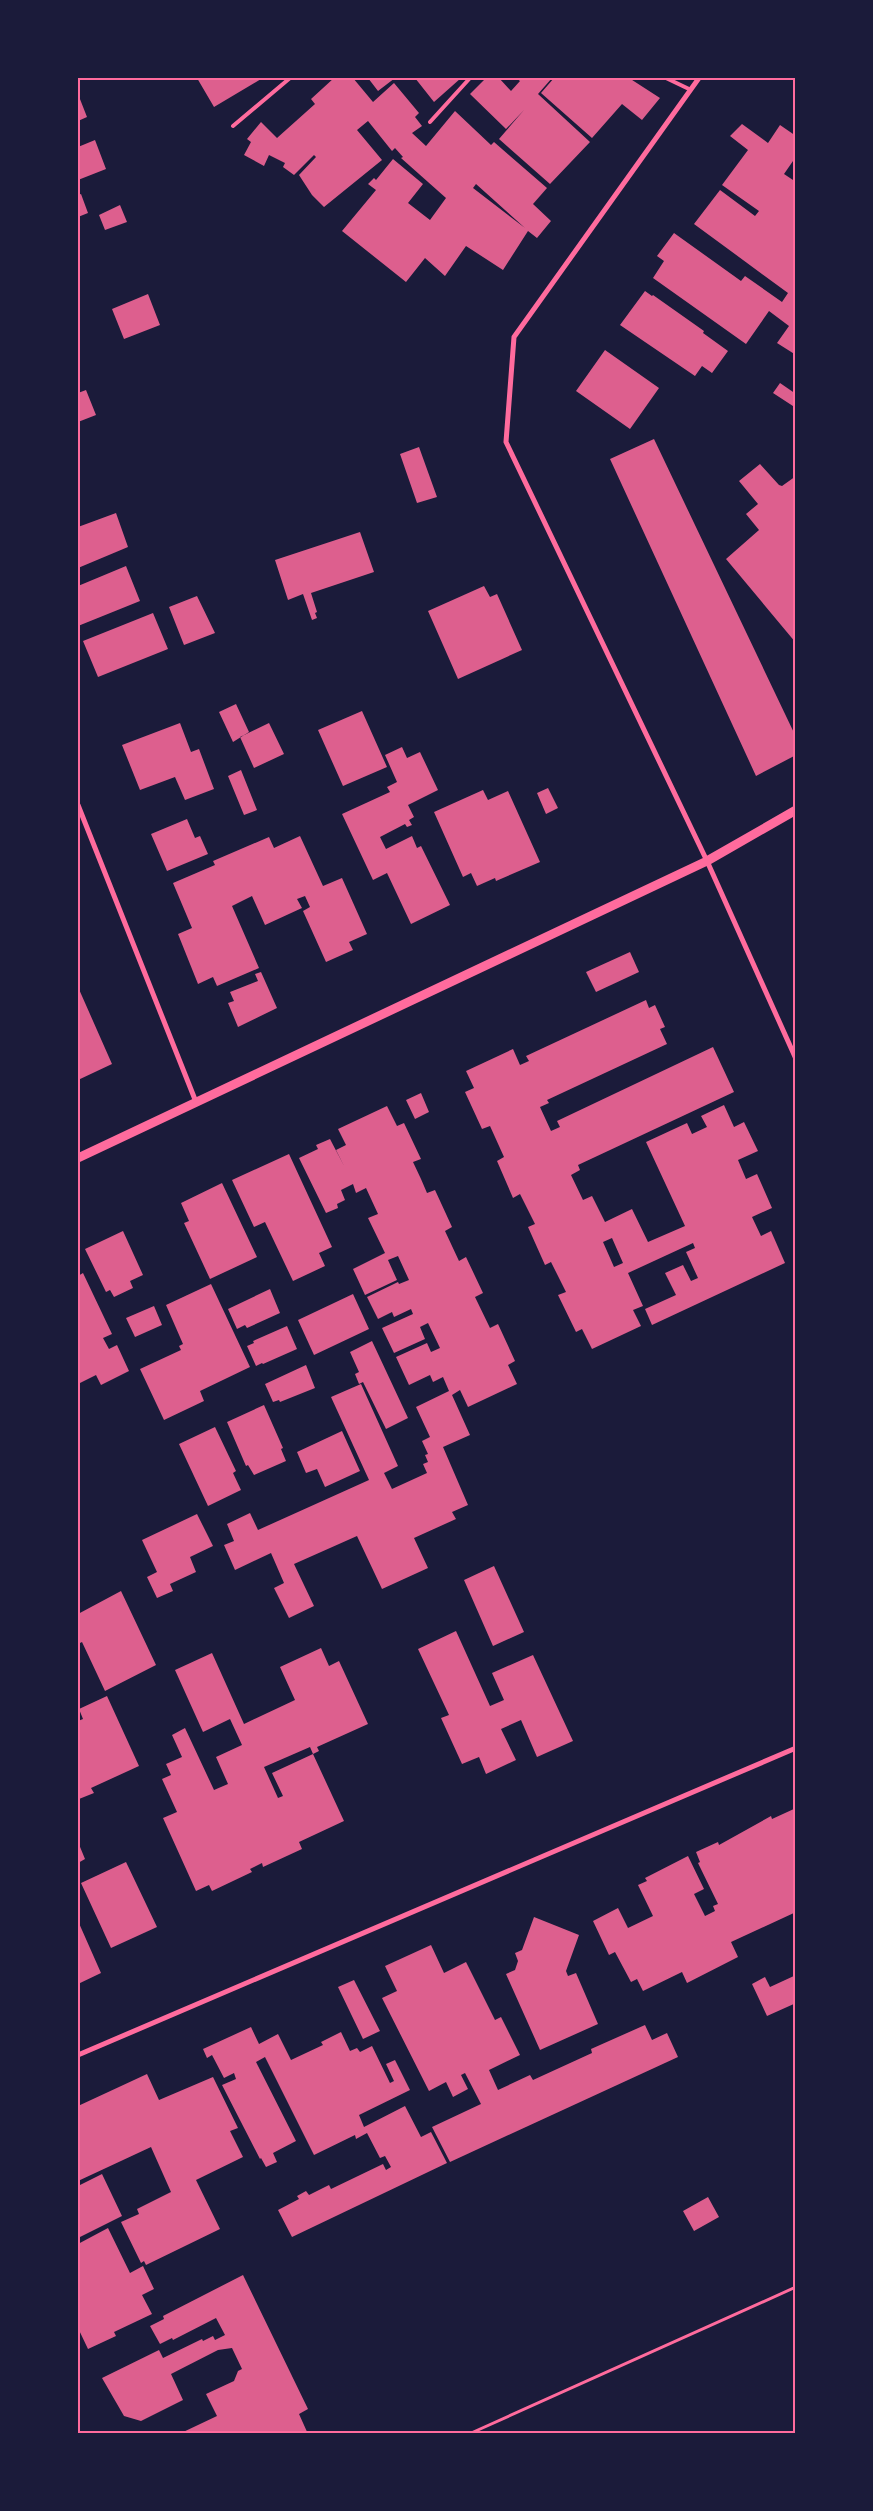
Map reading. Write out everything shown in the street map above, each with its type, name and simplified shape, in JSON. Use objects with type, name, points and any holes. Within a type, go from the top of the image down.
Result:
[{"type":"street","points":[[699,78],[689,89],[514,337],[506,442],[707,861],[796,1059]]},
{"type":"street","points":[[78,805],[196,1102]]},
{"type":"street","points":[[78,1158],[707,861],[796,810]]},
{"type":"street","points":[[78,2056],[796,1748]]},
{"type":"lane","points":[[233,126],[290,78]]},
{"type":"lane","points":[[430,122],[470,78]]},
{"type":"lane","points":[[666,78],[689,89]]},
{"type":"path","points":[[469,2434],[796,2287]]},
{"type":"building","points":[[197,78],[259,78],[261,79],[214,107]]},
{"type":"building","points":[[334,78],[353,78],[373,102],[394,83],[419,113],[415,117],[422,126],[412,133],[426,146],[455,111],[491,145],[494,142],[547,188],[533,204],[551,221],[537,238],[528,231],[503,270],[466,246],[445,276],[425,258],[406,282],[342,231],[376,190],[368,184],[374,178],[376,180],[393,159],[423,184],[408,203],[430,220],[446,198],[401,158],[403,157],[395,148],[392,151],[368,121],[357,130],[382,160],[324,207],[312,195],[299,175],[316,157],[314,155],[294,175],[283,167],[285,163],[269,155],[264,166],[244,155],[251,142],[247,139],[261,122],[277,138],[315,104],[311,99]],"holes":[[[476,184],[525,228],[473,188]]]},
{"type":"building","points":[[368,78],[395,78],[378,91]]},
{"type":"building","points":[[415,78],[461,78],[434,102]]},
{"type":"building","points":[[486,78],[499,78],[511,91],[520,81],[516,78],[552,78],[538,94],[590,142],[550,184],[499,139],[524,110],[506,129],[470,94]]},
{"type":"building","points":[[554,78],[629,78],[660,98],[642,120],[622,104],[592,138],[541,93]]},
{"type":"building","points":[[78,94],[87,117],[78,121]]},
{"type":"building","points":[[742,124],[768,143],[780,125],[796,136],[796,163],[793,161],[784,174],[796,182],[796,355],[777,343],[789,326],[769,311],[746,344],[653,278],[664,261],[657,256],[674,233],[741,281],[745,276],[782,302],[788,293],[694,224],[720,190],[755,216],[759,211],[722,185],[748,150],[730,136]]},
{"type":"building","points":[[95,140],[106,169],[78,180],[78,147]]},
{"type":"building","points":[[81,194],[88,213],[78,217],[78,195]]},
{"type":"building","points":[[120,205],[127,222],[105,230],[99,215]]},
{"type":"building","points":[[645,291],[704,331],[703,333],[728,351],[712,373],[702,366],[695,376],[620,325]]},
{"type":"building","points":[[148,294],[160,325],[124,339],[112,309]]},
{"type":"building","points":[[605,350],[659,388],[630,429],[576,391]]},
{"type":"building","points":[[780,383],[796,394],[796,408],[773,393]]},
{"type":"building","points":[[86,390],[96,415],[78,422],[78,393]]},
{"type":"building","points":[[654,439],[796,737],[796,755],[756,776],[610,459]]},
{"type":"building","points":[[419,447],[437,497],[417,503],[400,454]]},
{"type":"building","points":[[760,464],[782,486],[796,476],[796,643],[726,559],[759,530],[746,514],[758,504],[739,481]]},
{"type":"building","points":[[116,513],[128,547],[78,568],[78,527]]},
{"type":"building","points":[[360,532],[374,572],[311,593],[317,612],[315,613],[317,618],[312,620],[303,594],[288,600],[275,560]]},
{"type":"building","points":[[126,566],[140,601],[78,626],[78,586]]},
{"type":"building","points":[[484,586],[490,597],[497,594],[522,650],[458,679],[428,611]]},
{"type":"building","points":[[197,596],[215,633],[184,645],[169,607]]},
{"type":"building","points":[[153,613],[168,649],[98,677],[83,641]]},
{"type":"building","points":[[236,704],[249,732],[233,742],[219,712]]},
{"type":"building","points":[[362,711],[387,767],[343,786],[318,730]]},
{"type":"building","points":[[180,723],[191,752],[199,749],[214,789],[185,800],[175,777],[140,790],[122,745]]},
{"type":"building","points":[[269,723],[284,754],[254,768],[240,737]]},
{"type":"building","points":[[402,747],[407,758],[420,752],[438,790],[408,805],[414,817],[409,820],[412,825],[407,827],[405,824],[380,837],[386,849],[412,836],[417,848],[421,846],[450,905],[411,924],[387,873],[373,880],[342,814],[390,792],[387,787],[397,782],[385,755]]},
{"type":"building","points":[[241,770],[257,810],[244,815],[228,776]]},
{"type":"building","points":[[548,788],[558,808],[546,814],[537,793]]},
{"type":"building","points":[[483,790],[488,800],[508,791],[540,862],[496,881],[495,878],[477,886],[471,873],[463,877],[434,812]]},
{"type":"building","points":[[187,819],[195,838],[200,836],[208,854],[167,871],[151,834]]},
{"type":"building","points":[[300,836],[323,886],[342,878],[367,934],[349,942],[353,950],[326,962],[303,911],[310,907],[305,896],[297,899],[302,908],[265,925],[252,896],[232,906],[259,968],[217,986],[213,977],[198,984],[178,934],[192,928],[173,883],[215,865],[213,861],[269,837],[274,848]]},
{"type":"building","points":[[630,952],[639,972],[596,992],[586,972]]},
{"type":"building","points":[[261,972],[277,1008],[238,1027],[228,1003],[234,1001],[230,992],[258,981],[255,974]]},
{"type":"building","points":[[78,987],[112,1064],[78,1080]]},
{"type":"building","points":[[646,1000],[649,1008],[655,1005],[665,1027],[660,1029],[667,1044],[547,1100],[549,1103],[540,1107],[551,1131],[560,1127],[557,1121],[713,1047],[734,1092],[578,1165],[580,1170],[571,1175],[583,1200],[592,1196],[605,1222],[632,1209],[648,1242],[685,1226],[646,1142],[687,1123],[692,1134],[707,1127],[701,1116],[724,1105],[734,1127],[744,1122],[758,1151],[738,1160],[746,1179],[757,1174],[772,1208],[752,1217],[761,1236],[771,1231],[785,1263],[652,1325],[645,1309],[676,1295],[665,1273],[683,1265],[691,1281],[698,1278],[686,1252],[695,1248],[693,1243],[628,1273],[643,1306],[633,1310],[641,1326],[592,1349],[582,1329],[576,1332],[558,1295],[566,1292],[551,1262],[545,1265],[528,1227],[535,1224],[520,1194],[513,1198],[497,1161],[504,1157],[490,1126],[482,1129],[465,1092],[474,1088],[466,1071],[513,1049],[520,1065],[529,1061],[526,1056]],"holes":[[[612,1238],[623,1263],[614,1267],[603,1242]]]},
{"type":"building","points":[[421,1093],[429,1112],[415,1119],[406,1100]]},
{"type":"building","points":[[387,1106],[397,1126],[404,1123],[421,1159],[413,1162],[427,1193],[435,1190],[452,1227],[445,1231],[459,1261],[466,1257],[483,1293],[475,1297],[490,1328],[498,1324],[515,1361],[508,1365],[517,1384],[468,1407],[460,1390],[452,1395],[470,1435],[443,1447],[468,1505],[452,1512],[456,1519],[414,1538],[428,1568],[382,1589],[357,1536],[294,1564],[314,1606],[289,1618],[274,1588],[284,1583],[271,1553],[235,1570],[224,1545],[234,1541],[227,1524],[250,1513],[258,1530],[369,1480],[331,1397],[361,1384],[398,1466],[384,1473],[392,1489],[427,1473],[423,1464],[428,1462],[425,1455],[428,1454],[422,1441],[430,1437],[416,1407],[449,1391],[443,1377],[433,1382],[430,1375],[409,1385],[396,1357],[427,1343],[431,1352],[440,1348],[428,1323],[420,1327],[425,1339],[394,1353],[382,1328],[413,1314],[411,1309],[394,1317],[392,1312],[378,1319],[367,1297],[398,1282],[399,1284],[409,1280],[398,1256],[388,1260],[397,1280],[365,1295],[353,1269],[385,1253],[368,1218],[378,1214],[366,1188],[356,1193],[353,1184],[341,1190],[345,1200],[337,1204],[338,1208],[326,1213],[299,1158],[318,1149],[316,1145],[330,1139],[344,1166],[336,1150],[346,1145],[338,1129]]},
{"type":"building","points":[[289,1154],[332,1247],[319,1253],[325,1266],[293,1281],[265,1222],[254,1227],[232,1180]]},
{"type":"building","points":[[222,1183],[257,1257],[210,1279],[184,1223],[189,1221],[181,1203]]},
{"type":"building","points":[[123,1231],[143,1275],[130,1281],[133,1288],[114,1297],[110,1290],[106,1292],[85,1249]]},
{"type":"building","points":[[83,1273],[112,1334],[103,1338],[109,1349],[117,1345],[129,1371],[101,1385],[96,1375],[78,1384],[78,1276]]},
{"type":"building","points":[[211,1284],[250,1367],[200,1391],[204,1401],[164,1420],[140,1369],[181,1350],[179,1346],[183,1344],[166,1305]]},
{"type":"building","points":[[270,1289],[280,1313],[247,1328],[245,1325],[237,1329],[228,1309]]},
{"type":"building","points":[[353,1294],[369,1329],[314,1355],[298,1320]]},
{"type":"building","points":[[154,1306],[162,1325],[135,1337],[126,1318]]},
{"type":"building","points":[[287,1326],[297,1349],[256,1366],[247,1346],[254,1343],[253,1341]]},
{"type":"building","points":[[372,1341],[408,1418],[386,1429],[363,1382],[359,1384],[355,1374],[359,1372],[350,1352]]},
{"type":"building","points":[[306,1365],[315,1388],[280,1402],[279,1400],[273,1402],[265,1384]]},
{"type":"building","points":[[264,1405],[283,1448],[281,1449],[286,1461],[254,1475],[248,1465],[246,1466],[227,1422]]},
{"type":"building","points":[[215,1427],[236,1471],[233,1473],[241,1490],[208,1506],[179,1444]]},
{"type":"building","points":[[342,1431],[360,1471],[325,1487],[317,1469],[306,1473],[297,1452]]},
{"type":"building","points":[[197,1514],[213,1546],[190,1557],[196,1572],[170,1584],[173,1591],[157,1598],[147,1577],[157,1572],[142,1540]]},
{"type":"building","points":[[494,1566],[524,1632],[493,1646],[464,1580]]},
{"type":"building","points":[[121,1591],[156,1665],[105,1691],[82,1642],[78,1644],[78,1614]]},
{"type":"building","points":[[456,1631],[490,1706],[504,1700],[492,1673],[533,1655],[573,1741],[537,1757],[521,1720],[501,1729],[516,1760],[486,1774],[479,1757],[462,1764],[441,1718],[449,1715],[418,1649]]},
{"type":"building","points":[[321,1648],[329,1666],[339,1661],[368,1724],[317,1747],[319,1751],[313,1754],[344,1821],[299,1842],[302,1849],[263,1867],[262,1863],[250,1869],[252,1872],[212,1891],[209,1885],[196,1891],[163,1818],[177,1812],[162,1779],[171,1775],[166,1764],[182,1757],[172,1735],[185,1728],[214,1790],[228,1784],[216,1757],[242,1745],[230,1719],[203,1732],[175,1670],[212,1653],[244,1724],[295,1700],[280,1667]],"holes":[[[310,1747],[313,1754],[272,1773],[283,1796],[278,1798],[264,1767]]]},
{"type":"building","points":[[107,1696],[139,1766],[91,1788],[94,1793],[79,1799],[78,1721],[83,1719],[79,1709]]},
{"type":"building","points":[[796,1808],[796,1912],[731,1942],[738,1957],[687,1983],[682,1972],[643,1991],[637,1979],[631,1982],[615,1952],[609,1955],[593,1921],[618,1908],[628,1928],[653,1916],[638,1885],[647,1881],[645,1878],[688,1856],[704,1889],[694,1894],[705,1916],[715,1911],[713,1906],[718,1904],[698,1863],[700,1862],[696,1852],[718,1842],[719,1845],[771,1816],[772,1819]]},
{"type":"building","points":[[78,1842],[85,1859],[78,1863]]},
{"type":"building","points":[[126,1862],[157,1927],[111,1948],[81,1883]]},
{"type":"building","points":[[534,1917],[579,1935],[566,1971],[568,1976],[576,1973],[598,2024],[540,2050],[506,1974],[515,1970],[518,1961],[515,1953],[522,1950]]},
{"type":"building","points":[[78,1921],[101,1973],[78,1984]]},
{"type":"building","points":[[431,1945],[444,1973],[466,1962],[495,2020],[501,2017],[520,2055],[489,2070],[498,2090],[530,2075],[533,2080],[592,2053],[591,2049],[645,2025],[652,2040],[667,2033],[678,2057],[450,2162],[432,2127],[481,2104],[465,2073],[461,2075],[468,2089],[453,2097],[446,2082],[429,2091],[382,1998],[397,1991],[385,1966]]},
{"type":"building","points":[[796,1975],[796,2003],[767,2016],[752,1984],[765,1977],[770,1987]]},
{"type":"building","points":[[354,1980],[380,2031],[363,2039],[338,1987]]},
{"type":"building","points":[[251,2027],[259,2044],[278,2034],[291,2060],[323,2045],[321,2042],[341,2032],[350,2051],[357,2048],[360,2052],[372,2046],[390,2083],[394,2081],[386,2064],[395,2060],[410,2090],[359,2115],[364,2127],[405,2106],[421,2137],[431,2132],[447,2163],[292,2237],[278,2210],[299,2199],[297,2196],[306,2191],[309,2195],[329,2185],[331,2189],[383,2164],[386,2170],[391,2167],[385,2156],[380,2158],[367,2133],[356,2139],[355,2135],[314,2155],[265,2057],[256,2062],[296,2141],[273,2153],[277,2162],[266,2167],[260,2159],[222,2085],[236,2079],[234,2073],[224,2078],[212,2055],[207,2058],[203,2049]]},
{"type":"building","points":[[147,2074],[159,2100],[213,2077],[238,2128],[230,2131],[243,2157],[196,2180],[220,2229],[146,2265],[144,2261],[141,2263],[121,2222],[139,2214],[137,2209],[171,2192],[151,2147],[78,2181],[78,2106]]},
{"type":"building","points":[[102,2174],[122,2216],[78,2238],[78,2186]]},
{"type":"building","points":[[708,2197],[719,2217],[694,2231],[683,2211]]},
{"type":"building","points":[[108,2228],[130,2273],[143,2266],[154,2289],[142,2295],[152,2314],[114,2332],[116,2336],[88,2349],[78,2328],[78,2244]]},
{"type":"building","points":[[243,2275],[308,2409],[299,2414],[308,2434],[179,2434],[217,2416],[206,2394],[234,2381],[238,2371],[242,2369],[232,2348],[218,2350],[171,2374],[183,2400],[141,2421],[124,2416],[102,2378],[159,2350],[163,2358],[202,2339],[203,2341],[213,2336],[215,2340],[225,2335],[216,2318],[173,2340],[172,2338],[160,2344],[150,2326],[164,2319],[163,2316]]}]
